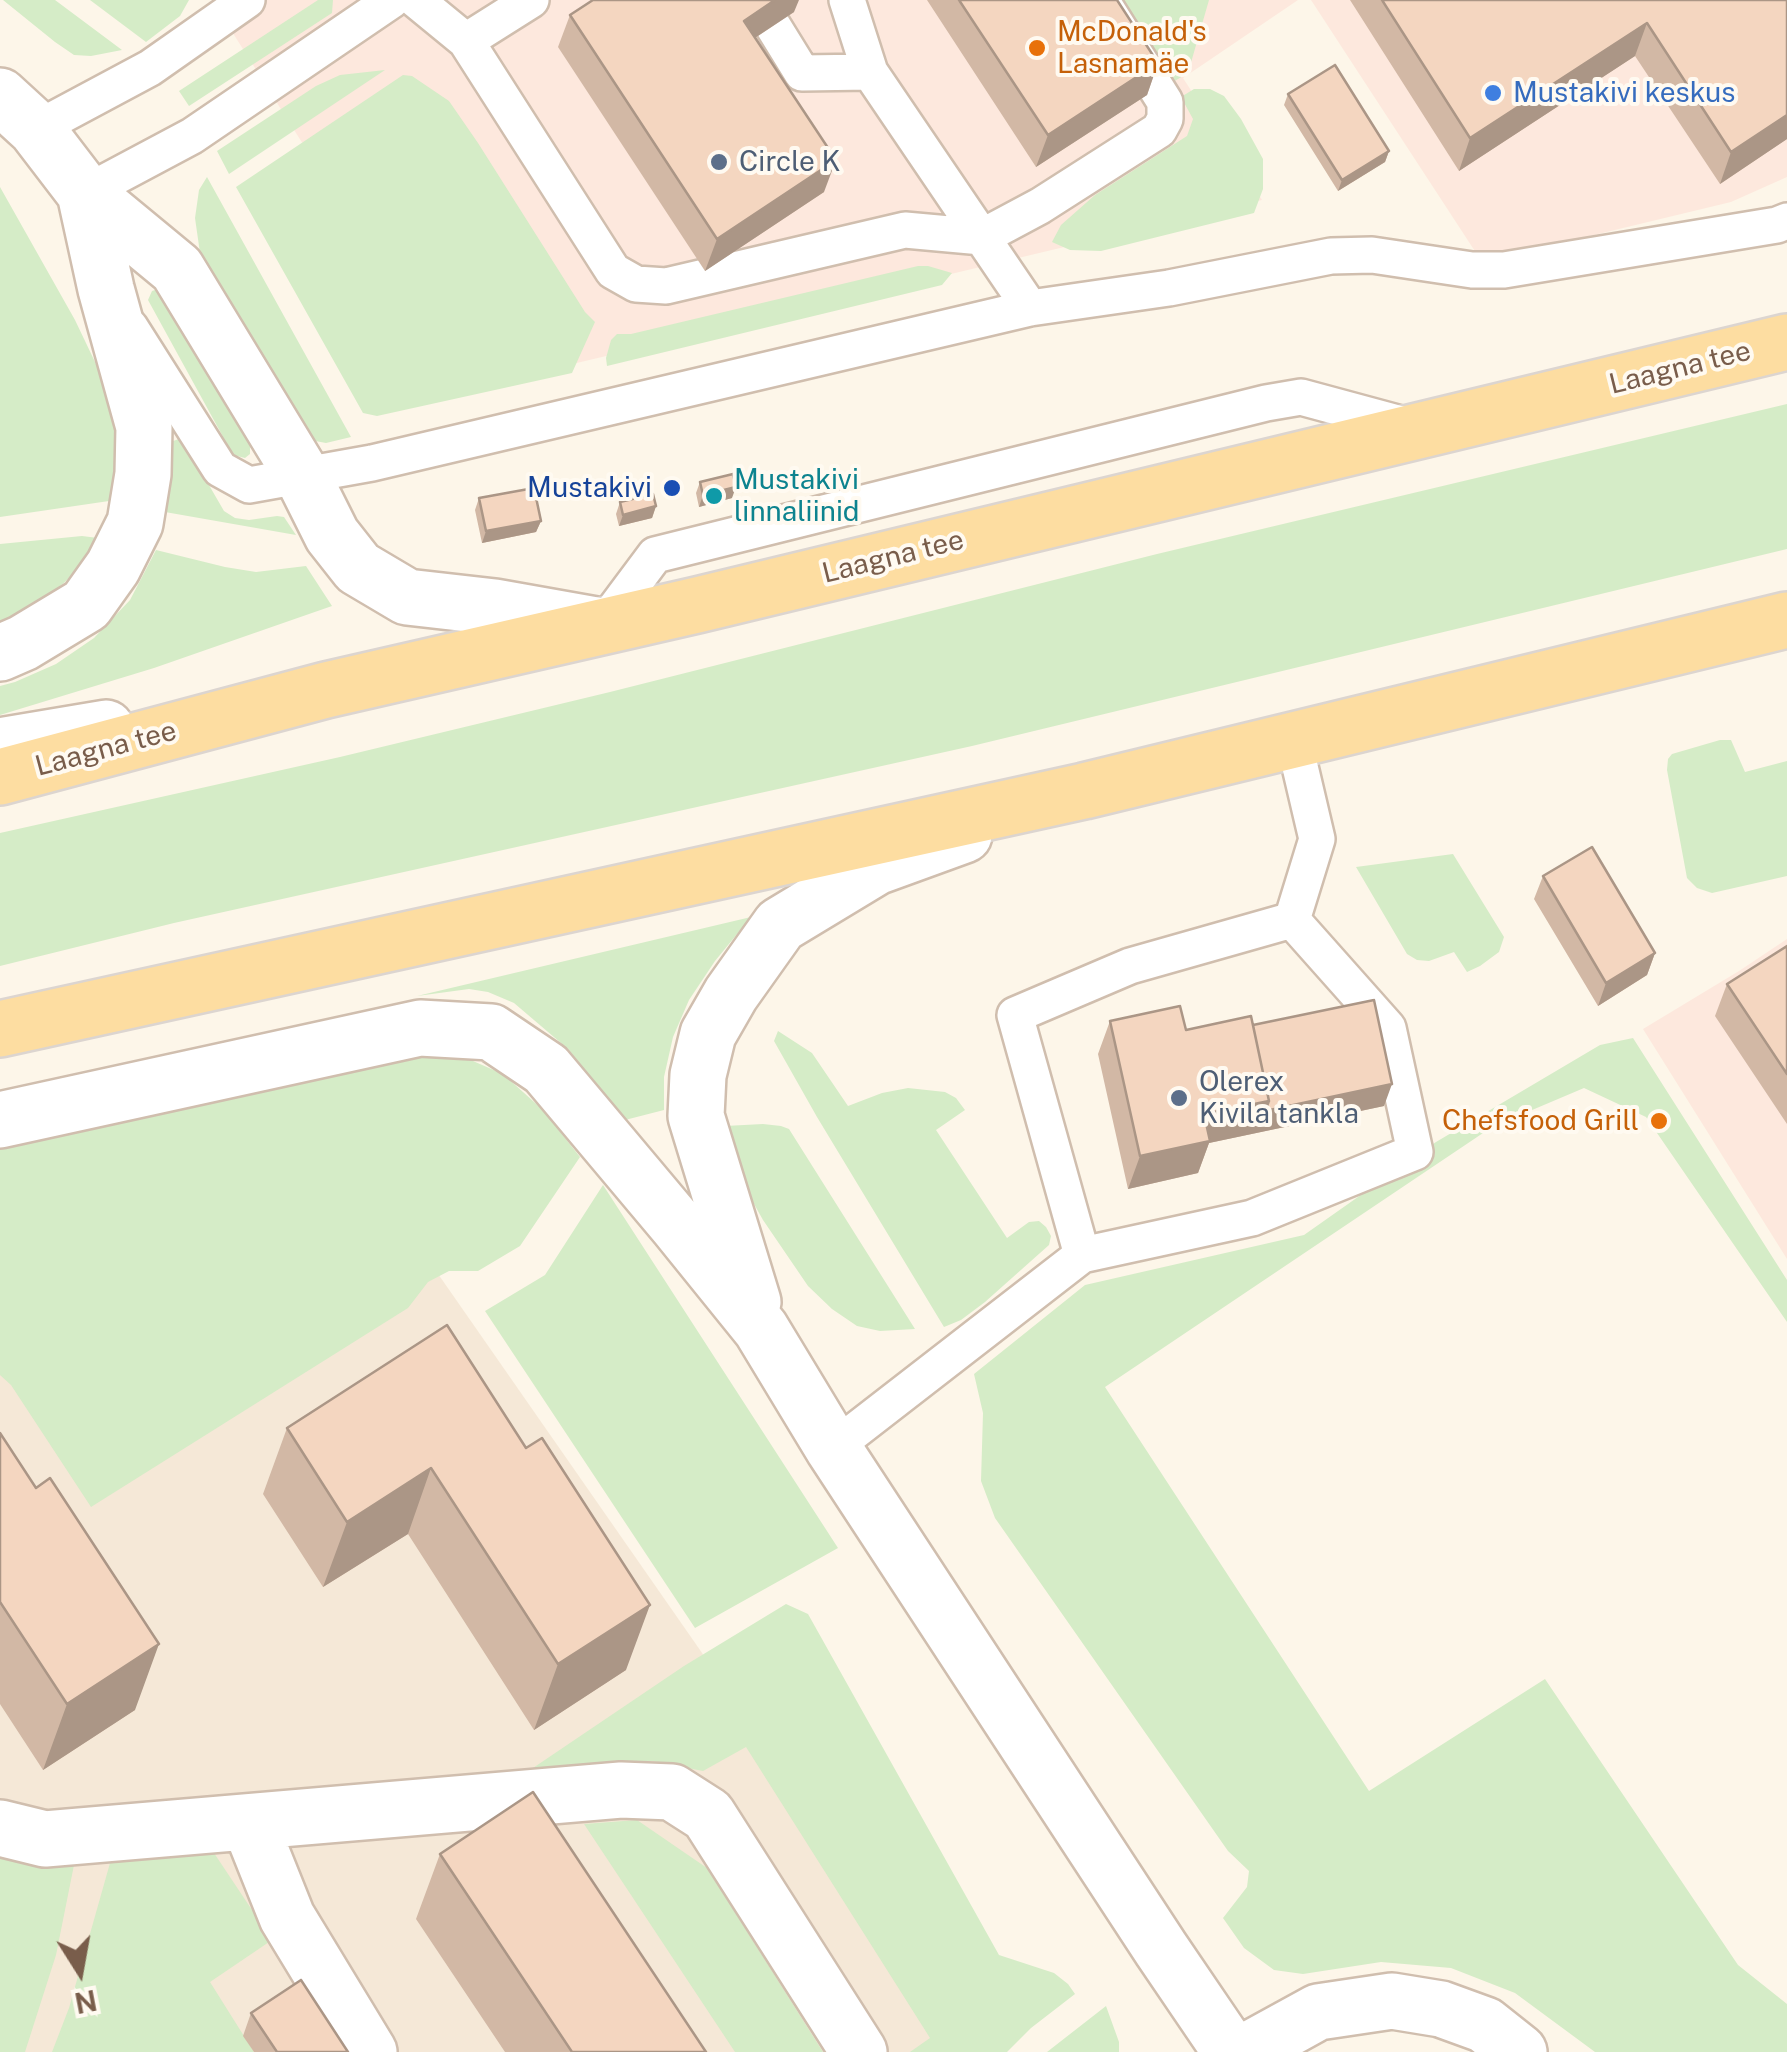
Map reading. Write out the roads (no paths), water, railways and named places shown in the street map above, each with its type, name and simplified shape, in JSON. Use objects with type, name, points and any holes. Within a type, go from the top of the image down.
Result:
[{"type":"main road","name":"Laagna tee","points":[[0,777],[326,690],[1787,342]]},
{"type":"main road","points":[[0,1032],[60,1015],[1084,791],[1787,620]]},
{"type":"street","points":[[18,112],[85,193],[177,269],[302,475],[332,536],[358,568],[406,597],[495,607],[602,626]]},
{"type":"street","points":[[0,652],[23,643],[86,605],[113,567],[135,522],[143,474],[144,427],[106,289],[85,193]]},
{"type":"street","points":[[0,746],[326,690]]},
{"type":"street","points":[[760,1329],[696,1116],[698,1075],[708,1034],[730,994],[780,925],[876,867],[1084,791]]},
{"type":"street","points":[[0,1120],[420,1028],[490,1032],[546,1069],[760,1329],[1230,2052]]},
{"type":"street","points":[[0,1828],[45,1838],[621,1790],[672,1792],[708,1815],[859,2052]]},
{"type":"street","points":[[249,1822],[287,1917],[369,2052]]},
{"type":"street","points":[[1244,2052],[1318,2012],[1392,2001],[1441,2009],[1486,2024],[1519,2052]]},
{"type":"lane","points":[[18,112],[150,68],[247,0]]},
{"type":"lane","points":[[85,193],[192,136],[392,0]]},
{"type":"lane","points":[[416,0],[466,40],[613,271],[636,284],[666,286],[905,230],[982,237],[1040,206],[1143,141],[1159,130],[1165,120],[1165,102],[1101,0]]},
{"type":"lane","points":[[466,40],[531,0]]},
{"type":"lane","points":[[847,0],[870,72],[1030,308]]},
{"type":"lane","points":[[773,26],[802,72],[870,72]]},
{"type":"lane","points":[[106,289],[220,469],[249,485],[372,463],[1030,308],[1169,288],[1331,256],[1372,256],[1472,270],[1504,270],[1787,221]]},
{"type":"lane","points":[[1292,920],[1316,839],[1294,740]]},
{"type":"lane","points":[[834,1448],[1082,1255],[1252,1218],[1415,1152],[1388,1028],[1292,920]]},
{"type":"lane","points":[[1082,1255],[1015,1016],[1130,966],[1292,920]]},
{"type":"place","name":"McDonald's Lasnamäe","points":[[1037,48]]},
{"type":"place","name":"Mustakivi keskus","points":[[1493,93]]},
{"type":"place","name":"Circle K","points":[[719,162]]},
{"type":"place","name":"Mustakivi","points":[[672,488]]},
{"type":"place","name":"Mustakivi linnaliinid","points":[[714,496]]},
{"type":"place","name":"Olerex Kivila tankla","points":[[1179,1098]]},
{"type":"place","name":"Chefsfood Grill","points":[[1659,1121]]}]
